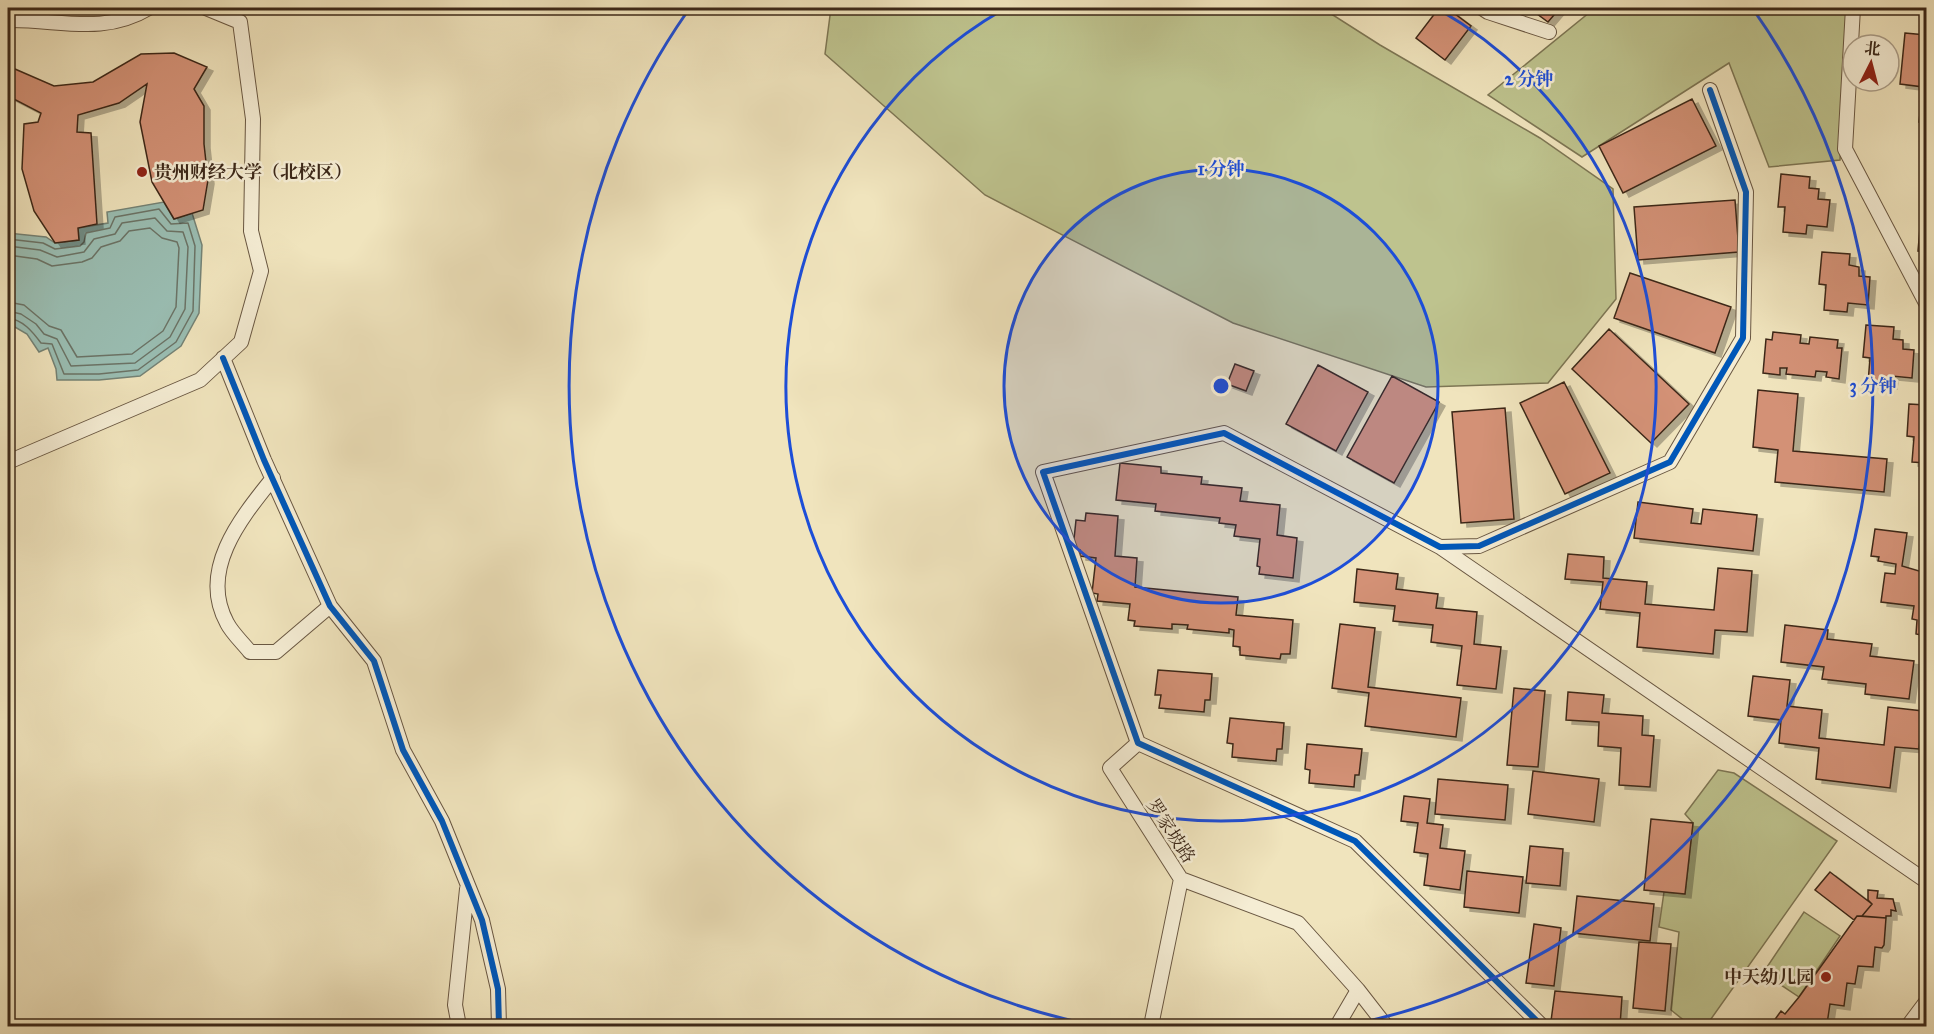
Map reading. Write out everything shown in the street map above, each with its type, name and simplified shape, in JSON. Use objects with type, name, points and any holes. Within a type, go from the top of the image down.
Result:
[{"type":"street","points":[[8,20],[103,24],[130,19],[149,8]]},
{"type":"street","points":[[8,462],[200,380],[242,342],[261,271],[251,231],[253,119],[240,22],[206,8]]},
{"type":"street","points":[[1482,8],[1549,32]]},
{"type":"street","points":[[1853,8],[1845,149],[1926,303]]},
{"type":"street","points":[[1440,547],[1479,546],[1670,462],[1738,348],[1743,338],[1746,192],[1710,90]]},
{"type":"street","points":[[223,358],[330,606],[374,661],[403,750],[442,821],[467,888],[482,920],[498,989],[499,1026]]},
{"type":"street","points":[[1542,1026],[1355,841],[1138,743],[1043,472],[1224,433],[1440,547],[1926,881]]},
{"type":"street","points":[[273,478],[237,523],[221,563],[216,591],[227,624],[250,652],[276,652],[330,606]]},
{"type":"street","name":"罗家坡路","points":[[1138,743],[1110,768],[1181,879],[1151,1026]]},
{"type":"street","points":[[1181,879],[1298,923],[1358,990],[1386,1026]]},
{"type":"street","points":[[459,1026],[455,1005],[467,888]]},
{"type":"street","points":[[1337,1026],[1358,990]]},
{"type":"street","points":[[1908,1026],[1926,1002]]},
{"type":"green space","points":[[831,8],[1322,8],[1380,45],[1540,138],[1613,189],[1616,299],[1548,383],[1426,387],[1233,323],[985,195],[825,54]]},
{"type":"green space","points":[[1595,8],[1848,8],[1847,33],[1841,33],[1841,93],[1844,93],[1840,160],[1769,167],[1729,63],[1582,157],[1488,95]]},
{"type":"green space","points":[[1718,770],[1734,773],[1837,841],[1706,1026],[1691,1026],[1671,1010],[1679,932],[1659,927],[1664,892],[1685,894],[1693,823],[1685,814]]},
{"type":"green space","points":[[1804,912],[1840,936],[1799,997],[1763,973]]},
{"type":"water","points":[[164,202],[174,219],[192,213],[202,245],[199,313],[181,346],[140,376],[99,380],[57,380],[56,369],[48,348],[39,352],[27,334],[8,323],[8,233],[46,237],[55,243],[79,240],[78,228],[108,223],[107,212]]},
{"type":"building","points":[[1439,8],[1447,8],[1471,26],[1445,60],[1416,38]]},
{"type":"building","points":[[1529,8],[1560,8],[1548,22]]},
{"type":"building","points":[[1905,33],[1926,35],[1926,122],[1919,122],[1923,87],[1901,84]]},
{"type":"building","points":[[174,53],[207,67],[194,89],[204,106],[204,144],[208,180],[203,210],[174,219],[152,182],[140,122],[147,84],[119,103],[78,115],[77,132],[91,133],[97,224],[78,228],[79,240],[55,243],[34,211],[22,169],[24,124],[38,122],[41,113],[8,96],[8,66],[54,86],[93,82],[141,54]]},
{"type":"building","points":[[1692,99],[1716,146],[1623,193],[1599,146]]},
{"type":"building","points":[[1781,174],[1810,177],[1809,188],[1819,189],[1818,199],[1830,200],[1827,227],[1807,225],[1806,234],[1783,232],[1785,207],[1778,207]]},
{"type":"building","points":[[1735,200],[1739,252],[1638,260],[1634,207]]},
{"type":"building","points":[[1922,205],[1926,205],[1926,252],[1918,251]]},
{"type":"building","points":[[1822,252],[1850,254],[1849,265],[1859,267],[1859,276],[1870,277],[1868,305],[1848,303],[1847,312],[1824,310],[1826,285],[1819,284]]},
{"type":"building","points":[[1630,273],[1731,307],[1715,353],[1614,318]]},
{"type":"building","points":[[1866,325],[1894,327],[1893,339],[1903,340],[1903,349],[1914,350],[1912,378],[1892,376],[1891,385],[1868,383],[1870,358],[1863,357]]},
{"type":"building","points":[[1609,329],[1689,404],[1651,443],[1572,369]]},
{"type":"building","points":[[1773,332],[1801,335],[1800,343],[1809,344],[1810,337],[1838,340],[1837,348],[1842,348],[1839,379],[1826,377],[1827,372],[1816,371],[1815,377],[1786,374],[1787,368],[1780,368],[1780,375],[1763,373],[1766,339],[1772,340]]},
{"type":"building","points":[[1235,364],[1254,371],[1246,391],[1227,384]]},
{"type":"building","points":[[1318,365],[1368,392],[1336,451],[1286,424]]},
{"type":"building","points":[[1392,376],[1439,402],[1394,483],[1347,457]]},
{"type":"building","points":[[1564,382],[1610,473],[1565,494],[1520,403]]},
{"type":"building","points":[[1758,390],[1798,394],[1793,451],[1887,459],[1884,492],[1775,482],[1778,450],[1753,447]]},
{"type":"building","points":[[1909,404],[1926,405],[1926,463],[1912,462],[1914,437],[1907,436]]},
{"type":"building","points":[[1505,408],[1514,519],[1461,523],[1452,412]]},
{"type":"building","points":[[1120,463],[1161,467],[1161,473],[1202,477],[1201,484],[1242,488],[1240,501],[1280,505],[1277,535],[1297,538],[1293,578],[1259,574],[1260,567],[1257,566],[1260,539],[1234,536],[1236,525],[1219,523],[1220,518],[1155,511],[1156,504],[1116,500]]},
{"type":"building","points":[[1638,502],[1693,509],[1691,523],[1701,524],[1703,509],[1757,515],[1753,551],[1634,538]]},
{"type":"building","points":[[1086,513],[1118,516],[1115,556],[1137,558],[1135,587],[1238,597],[1236,615],[1293,620],[1290,654],[1281,654],[1280,659],[1240,655],[1240,647],[1233,646],[1234,630],[1229,629],[1229,633],[1187,629],[1188,625],[1172,624],[1172,629],[1134,626],[1135,621],[1128,620],[1130,604],[1097,601],[1098,594],[1092,593],[1096,558],[1080,556],[1080,550],[1073,549],[1076,520],[1085,521]]},
{"type":"building","points":[[1875,529],[1907,533],[1902,566],[1926,573],[1924,595],[1926,595],[1926,636],[1916,634],[1917,620],[1912,619],[1914,606],[1881,602],[1885,573],[1895,574],[1896,564],[1878,561],[1879,557],[1871,556]]},
{"type":"building","points":[[1568,554],[1604,557],[1603,578],[1647,582],[1645,604],[1714,610],[1718,568],[1752,571],[1747,632],[1715,630],[1713,654],[1637,647],[1640,613],[1600,609],[1603,582],[1565,579]]},
{"type":"building","points":[[1357,569],[1398,574],[1396,589],[1438,594],[1436,608],[1477,612],[1474,644],[1501,647],[1496,689],[1457,685],[1462,646],[1431,642],[1433,625],[1393,621],[1395,606],[1354,602]]},
{"type":"building","points":[[1340,624],[1375,628],[1368,687],[1461,698],[1456,737],[1365,726],[1369,693],[1332,688]]},
{"type":"building","points":[[1785,625],[1828,630],[1827,639],[1872,644],[1870,656],[1914,661],[1909,699],[1865,694],[1866,684],[1822,679],[1824,667],[1781,662]]},
{"type":"building","points":[[1158,670],[1212,674],[1210,700],[1205,700],[1204,712],[1159,708],[1161,695],[1155,695]]},
{"type":"building","points":[[1753,676],[1790,680],[1787,706],[1822,710],[1819,738],[1884,745],[1888,707],[1923,711],[1919,749],[1895,747],[1890,788],[1816,779],[1819,748],[1779,743],[1781,720],[1748,716]]},
{"type":"building","points":[[1514,688],[1545,691],[1538,767],[1507,765]]},
{"type":"building","points":[[1568,692],[1604,695],[1602,713],[1643,716],[1642,735],[1654,736],[1650,787],[1619,785],[1621,748],[1598,746],[1599,722],[1566,720]]},
{"type":"building","points":[[1230,718],[1284,723],[1282,749],[1277,749],[1276,761],[1232,757],[1233,744],[1227,743]]},
{"type":"building","points":[[1307,744],[1362,749],[1359,775],[1355,775],[1354,787],[1309,783],[1310,770],[1305,769]]},
{"type":"building","points":[[1533,771],[1599,779],[1594,822],[1528,814]]},
{"type":"building","points":[[1438,779],[1508,785],[1505,820],[1435,814]]},
{"type":"building","points":[[1404,796],[1430,799],[1427,823],[1443,825],[1440,848],[1465,851],[1460,890],[1424,885],[1428,854],[1414,852],[1418,823],[1401,821]]},
{"type":"building","points":[[1651,819],[1693,823],[1685,894],[1644,890]]},
{"type":"building","points":[[1530,846],[1563,849],[1560,886],[1526,883]]},
{"type":"building","points":[[1467,871],[1523,877],[1519,913],[1464,907]]},
{"type":"building","points":[[1830,872],[1872,904],[1862,916],[1857,916],[1854,920],[1815,890]]},
{"type":"building","points":[[1868,890],[1878,891],[1877,898],[1893,899],[1896,911],[1891,910],[1891,916],[1886,916],[1886,918],[1862,916],[1872,904],[1868,900]]},
{"type":"building","points":[[1577,896],[1654,904],[1650,941],[1573,933]]},
{"type":"building","points":[[1857,916],[1886,918],[1884,945],[1882,948],[1875,947],[1873,967],[1858,966],[1855,984],[1847,983],[1844,1006],[1830,1004],[1827,1024],[1821,1023],[1820,1026],[1771,1025],[1781,1011],[1785,1014],[1799,997]]},
{"type":"building","points":[[1534,924],[1561,928],[1554,986],[1526,983]]},
{"type":"building","points":[[1639,942],[1671,944],[1665,1011],[1633,1008]]},
{"type":"building","points":[[1555,991],[1622,997],[1620,1026],[1551,1021]]},
{"type":"cycle path","points":[[1542,1026],[1355,841],[1138,743],[1043,472],[1224,433],[1440,547],[1479,546],[1670,462],[1743,338],[1746,192],[1710,90]]},
{"type":"cycle path","points":[[223,358],[264,460],[330,606],[374,661],[403,750],[442,821],[482,920],[498,989],[499,1026]]},
{"type":"place","name":"贵州财经大学（北校区）","points":[[142,172]]},
{"type":"place","name":"中天幼儿园","points":[[1826,977]]}]
